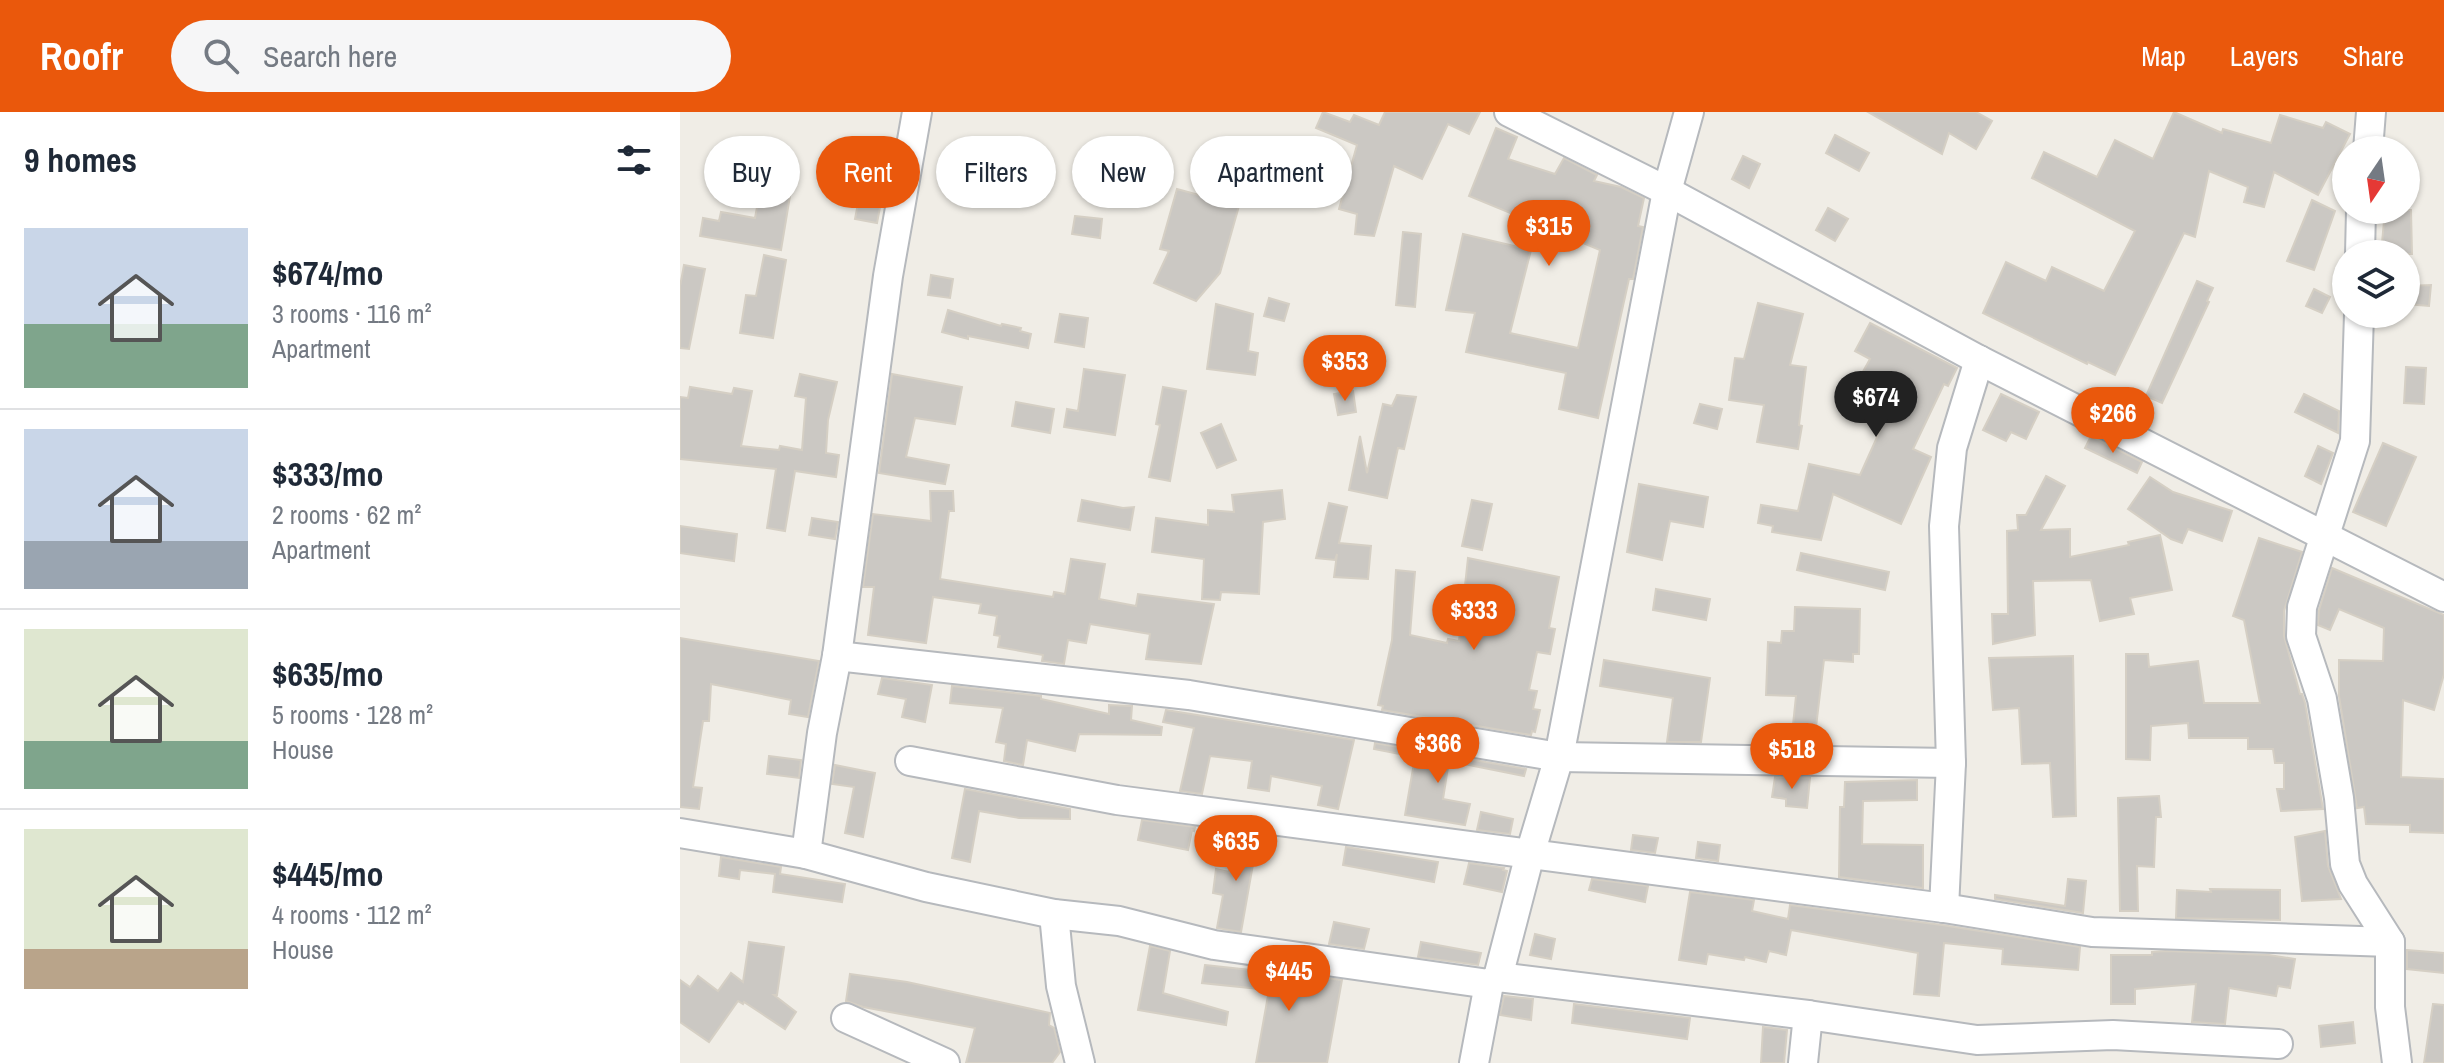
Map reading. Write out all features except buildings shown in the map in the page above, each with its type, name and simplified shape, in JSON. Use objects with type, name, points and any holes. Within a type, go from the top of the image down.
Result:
[{"type":"street","points":[[806,854],[822,733],[837,656],[886,291],[917,112]]},
{"type":"street","points":[[1509,112],[1667,191],[1979,360],[2444,597]]},
{"type":"street","points":[[1474,1063],[1493,981],[1559,757],[1667,191],[1689,112]]},
{"type":"street","points":[[2369,136],[2371,112]]},
{"type":"street","points":[[2359,328],[2355,441],[2302,607],[2301,636],[2322,699],[2339,798],[2345,864],[2353,884],[2390,942],[2390,1007],[2397,1063]]},
{"type":"street","points":[[1944,908],[1951,763],[1944,526],[1952,448],[1979,360]]},
{"type":"street","points":[[837,656],[1189,695],[1559,757],[1951,763]]},
{"type":"street","points":[[910,761],[1117,800],[1944,908],[2092,932],[2390,942]]},
{"type":"street","points":[[680,833],[806,854],[926,887],[1054,914],[1119,921],[1214,945],[1493,981],[1808,1015],[1975,1052],[2278,1044]]},
{"type":"street","points":[[1054,914],[1061,986],[1080,1063]]},
{"type":"street","points":[[1803,1063],[1808,1015]]},
{"type":"street","points":[[846,1018],[945,1063]]}]
